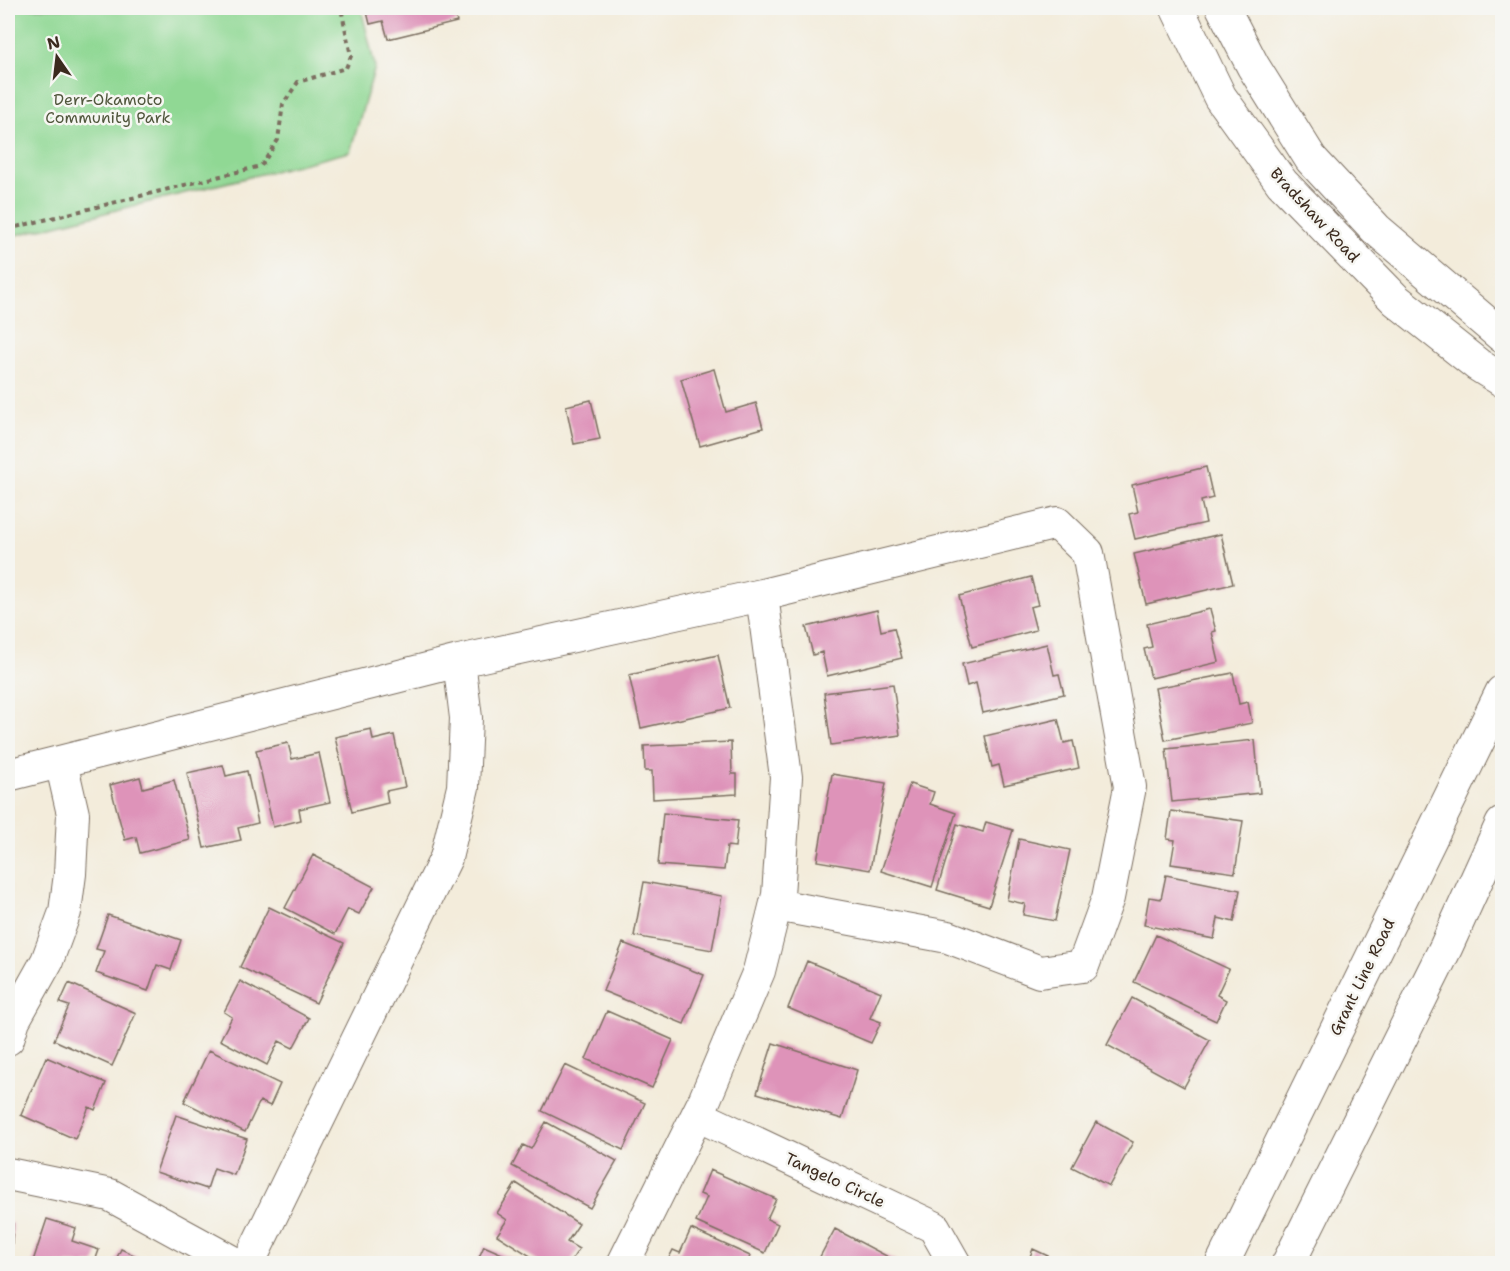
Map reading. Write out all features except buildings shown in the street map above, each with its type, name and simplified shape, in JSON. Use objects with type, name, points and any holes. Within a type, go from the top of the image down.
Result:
[{"type":"main road","name":"Bradshaw Road","points":[[1177,8],[1220,97],[1282,183],[1396,300],[1478,365],[1503,380]]},
{"type":"main road","points":[[1223,8],[1253,66],[1311,159],[1376,229],[1503,336]]},
{"type":"main road","name":"Grant Line Road","points":[[1222,1263],[1503,692]]},
{"type":"main road","points":[[1288,1263],[1446,947],[1503,824]]},
{"type":"street","points":[[8,775],[459,662],[762,595],[1057,524],[1088,554],[1130,787],[1108,898],[1083,966],[1040,972],[948,937],[776,905]]},
{"type":"street","points":[[623,1263],[697,1115],[759,970],[776,905],[786,777],[762,595]]},
{"type":"street","points":[[248,1263],[446,858],[463,787],[466,718],[459,662]]},
{"type":"street","points":[[8,1039],[14,1020],[47,961],[65,912],[70,874],[73,814],[61,762]]},
{"type":"street","name":"Tangelo Circle","points":[[697,1115],[934,1227],[955,1263]]},
{"type":"street","points":[[8,1174],[110,1195],[236,1263]]},
{"type":"path","points":[[8,229],[261,166],[279,140],[283,104],[298,82],[346,68],[351,56],[340,8]]},
{"type":"green space","name":"Derr-Okamoto Community Park","points":[[8,8],[361,8],[375,67],[350,152],[8,237]]}]
